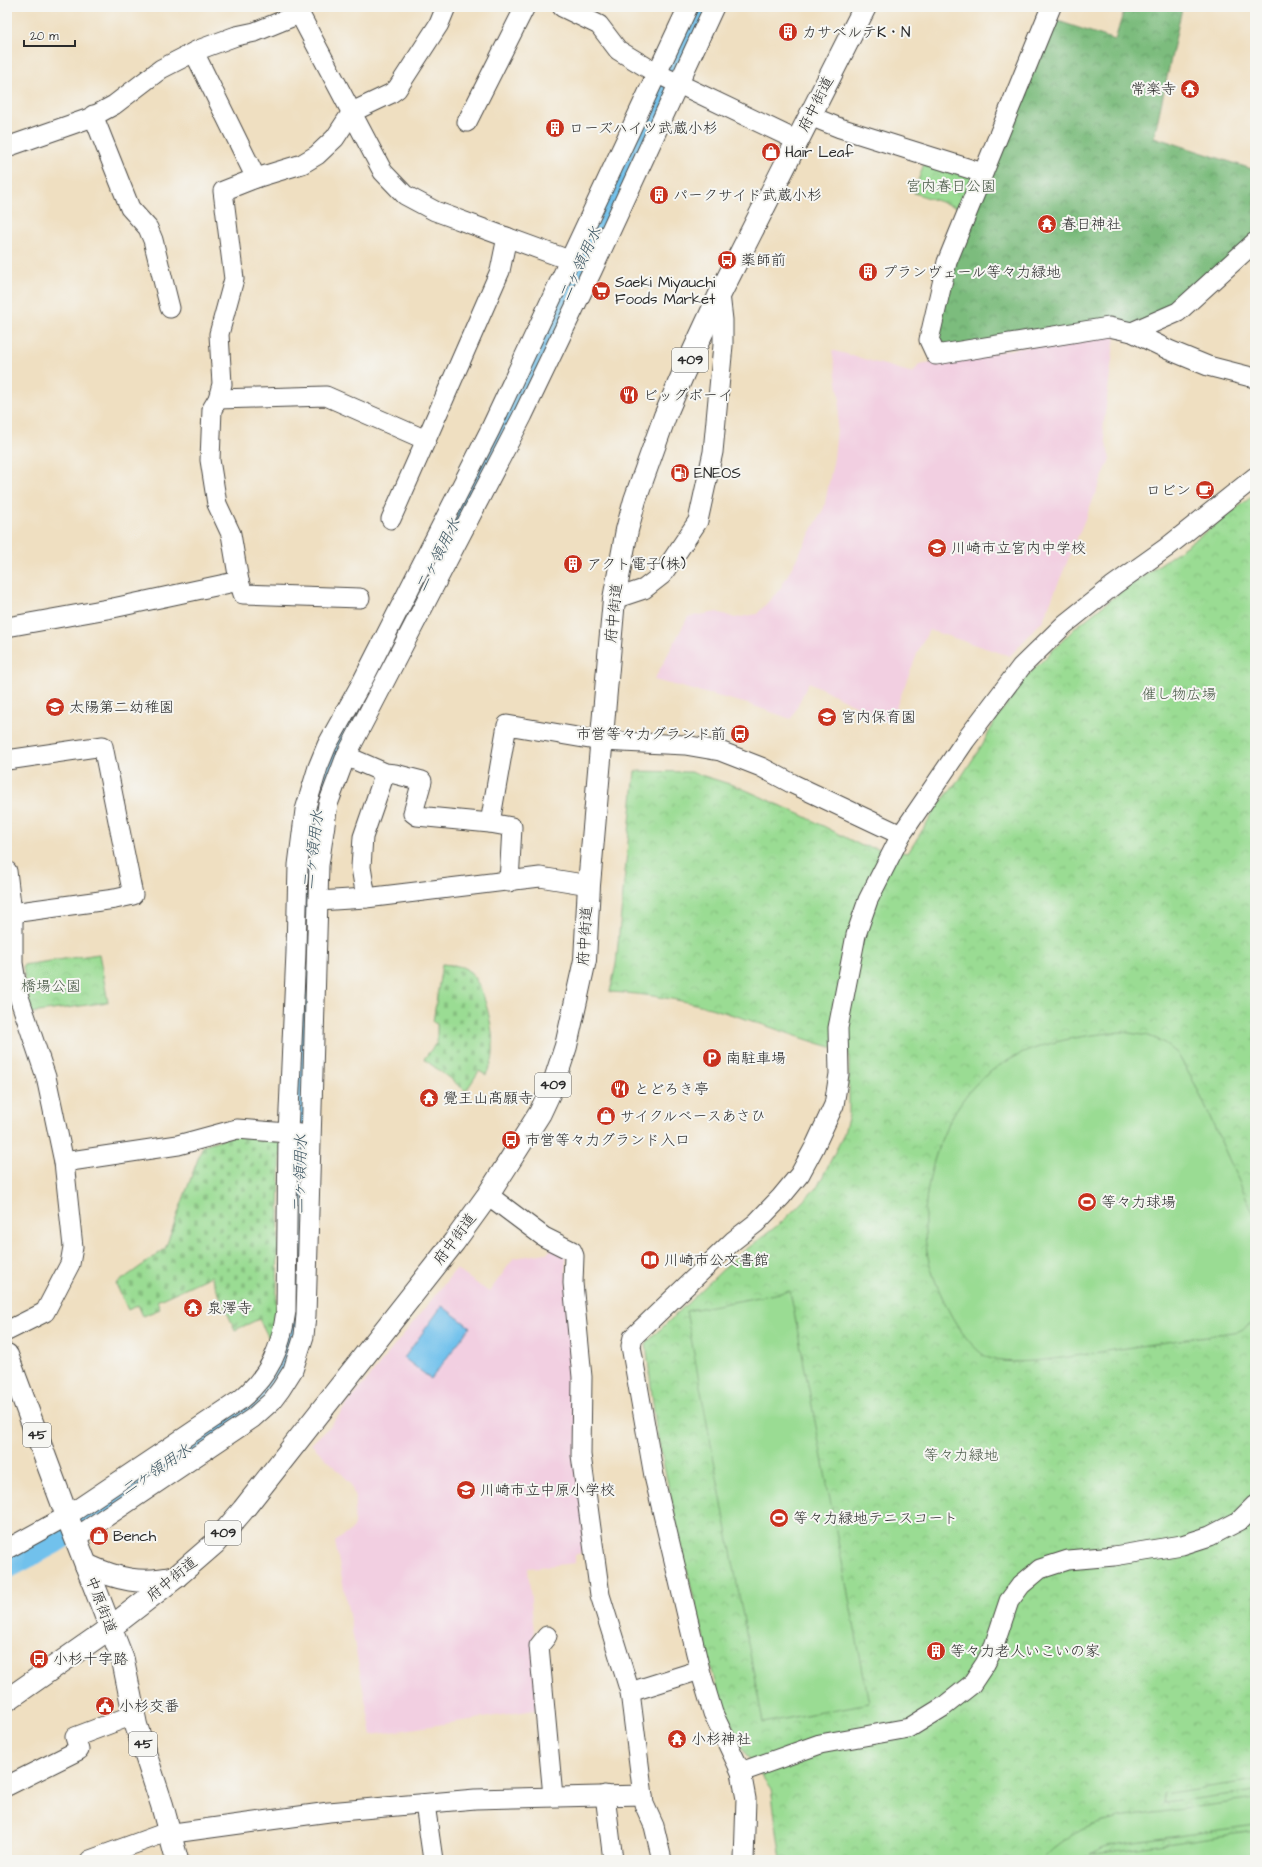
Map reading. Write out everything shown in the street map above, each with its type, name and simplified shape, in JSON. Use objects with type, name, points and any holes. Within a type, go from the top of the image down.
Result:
[{"type":"main road","name":"府中街道","points":[[7,1700],[110,1628],[176,1577],[214,1544],[243,1510],[388,1328],[488,1195],[540,1113],[554,1083],[566,1046],[585,960],[589,885],[614,599],[627,530],[635,500],[665,416],[720,294],[865,7]]},
{"type":"main road","name":"中原街道","points":[[7,1355],[75,1538],[123,1660],[133,1714],[171,1834],[176,1860]]},
{"type":"main road","points":[[86,1565],[107,1574],[137,1581],[159,1581],[176,1577]]},
{"type":"street","points":[[360,598],[243,594],[239,581],[231,534],[217,504],[210,460],[212,409],[218,398],[222,384],[219,334],[234,280],[223,191],[256,178],[302,164],[317,154],[335,138],[352,112],[390,94],[397,89],[439,24],[446,7]]},
{"type":"street","points":[[467,122],[525,7]]},
{"type":"street","points":[[562,7],[599,26],[618,50],[667,78],[798,141]]},
{"type":"street","points":[[75,1538],[253,1418],[281,1389],[293,1370],[304,1336],[306,1315],[319,865],[324,820],[328,804],[346,756],[523,415],[592,271],[667,78],[688,7]]},
{"type":"street","points":[[7,1549],[67,1516],[240,1400],[254,1388],[264,1376],[278,1350],[284,1329],[286,1310],[288,1133],[296,952],[298,865],[305,810],[318,767],[327,745],[362,682],[490,430],[569,260],[667,78],[714,7]]},
{"type":"street","points":[[1051,7],[947,262],[929,340],[936,355],[1109,327],[1132,332],[1169,350],[1208,366],[1255,378]]},
{"type":"street","points":[[7,147],[90,118],[93,115],[114,105],[171,62],[236,36],[255,32],[297,10],[383,172],[405,195],[435,211],[569,260]]},
{"type":"street","points":[[194,52],[256,178]]},
{"type":"street","points":[[93,115],[130,208],[148,228],[153,240],[170,308]]},
{"type":"street","points":[[810,116],[840,128],[983,173]]},
{"type":"street","points":[[391,519],[500,271],[507,237]]},
{"type":"street","points":[[1132,332],[1178,312],[1255,242]]},
{"type":"street","points":[[614,599],[644,589],[662,575],[698,521],[713,452],[723,345],[723,320],[720,294]]},
{"type":"street","points":[[218,398],[326,396],[426,440]]},
{"type":"street","points":[[744,1860],[746,1800],[741,1772],[713,1713],[700,1670],[654,1476],[631,1346],[633,1337],[733,1241],[756,1223],[782,1197],[800,1174],[834,1105],[839,1074],[838,1028],[856,934],[868,900],[901,835],[965,741],[1021,667],[1064,624],[1114,585],[1166,548],[1255,477]]},
{"type":"street","points":[[7,627],[113,608],[239,581]]},
{"type":"street","points":[[490,823],[507,725],[601,741],[685,744],[720,751],[761,767],[793,784],[901,835]]},
{"type":"street","points":[[7,760],[103,746],[133,895],[115,899],[12,913]]},
{"type":"street","points":[[346,756],[385,773],[422,781],[413,813],[417,816],[490,823],[512,827],[509,882]]},
{"type":"street","points":[[366,898],[361,867],[363,837],[385,773]]},
{"type":"street","points":[[7,872],[12,913],[14,963],[12,995],[46,1078],[64,1162],[73,1247],[70,1264],[45,1312],[7,1331]]},
{"type":"street","points":[[318,901],[366,898],[509,882],[540,877],[589,885]]},
{"type":"street","points":[[64,1162],[178,1145],[237,1129],[312,1135]]},
{"type":"street","points":[[488,1195],[544,1237],[572,1251],[574,1256],[573,1283],[582,1378],[581,1455],[600,1595],[630,1692],[644,1804],[654,1826],[662,1860]]},
{"type":"street","points":[[741,1772],[820,1744],[909,1728],[943,1707],[971,1685],[993,1649],[1009,1601],[1021,1585],[1040,1569],[1068,1560],[1114,1556],[1182,1545],[1210,1536],[1239,1521],[1255,1505]]},
{"type":"street","points":[[547,1636],[539,1646],[553,1796]]},
{"type":"street","points":[[630,1692],[700,1670]]},
{"type":"street","points":[[7,1786],[79,1750],[75,1737],[133,1714]]},
{"type":"street","points":[[605,1795],[613,1860]]},
{"type":"street","points":[[90,1860],[159,1835],[329,1812],[475,1799],[643,1795]]},
{"type":"street","points":[[425,1804],[433,1860]]},
{"type":"shaded area","name":"川崎市立宮内中学校","points":[[1092,336],[1115,336],[1103,430],[1110,459],[1043,620],[1010,656],[929,630],[921,644],[890,723],[809,682],[791,719],[748,704],[654,680],[688,617],[717,612],[735,618],[757,614],[780,589],[824,508],[834,458],[840,400],[832,350],[913,373],[919,365]]},
{"type":"shaded area","name":"川崎市立中原小学校","points":[[554,1247],[565,1254],[586,1551],[575,1555],[575,1563],[528,1568],[541,1709],[372,1735],[335,1542],[351,1530],[354,1525],[355,1498],[350,1482],[311,1444],[330,1426],[456,1269],[489,1292],[514,1258],[547,1253]]},
{"type":"green space","points":[[1125,7],[1182,8],[1154,137],[1255,170],[1255,236],[1175,307],[1130,326],[940,348],[936,338],[952,267],[1055,20],[1115,40]]},
{"type":"green space","name":"宮内春日公園","points":[[925,160],[976,176],[962,209],[914,193]]},
{"type":"green space","name":"等々力緑地","points":[[1255,494],[1255,1860],[781,1860],[771,1789],[745,1753],[718,1694],[684,1559],[656,1429],[646,1343],[735,1258],[782,1222],[818,1186],[843,1136],[849,1115],[849,1052],[819,1044],[701,1005],[656,996],[610,992],[616,964],[635,771],[691,772],[739,787],[804,816],[862,846],[908,853],[939,804],[960,779],[982,745],[998,716],[1028,675],[1076,627],[1121,592],[1214,526]]},
{"type":"green space","name":"橋場公園","points":[[99,954],[108,1002],[32,1013],[26,993],[23,965]]},
{"type":"green space","points":[[442,964],[464,968],[473,976],[479,985],[484,998],[491,1026],[493,1052],[491,1064],[486,1075],[479,1071],[466,1091],[424,1059],[437,1042],[437,1024],[433,1022]]},
{"type":"green space","name":"等々力球場","points":[[1122,1032],[1149,1036],[1163,1042],[1177,1053],[1196,1086],[1255,1217],[1255,1322],[1239,1331],[1064,1358],[1014,1362],[1000,1361],[989,1358],[978,1351],[962,1333],[954,1320],[940,1293],[927,1252],[925,1209],[928,1186],[941,1140],[962,1100],[976,1084],[991,1071],[1008,1060],[1044,1045],[1064,1040],[1083,1036]]},
{"type":"green space","points":[[235,1135],[281,1142],[276,1320],[271,1342],[259,1319],[235,1330],[211,1276],[157,1301],[160,1309],[143,1316],[138,1305],[128,1310],[116,1284],[165,1249],[203,1145]]},
{"type":"green space","name":"等々力緑地テニスコート","points":[[790,1291],[869,1703],[763,1723],[686,1311]]},
{"type":"green space","points":[[1255,1780],[1255,1791],[1164,1803],[1163,1794]]},
{"type":"green space","points":[[1255,1799],[1255,1825],[1120,1844],[1104,1848],[1089,1855],[1255,1831],[1255,1860],[1088,1860],[1087,1856],[1081,1860],[1041,1860],[1053,1848],[1072,1834],[1093,1825],[1119,1818]]},
{"type":"water","points":[[442,1306],[470,1327],[431,1379],[404,1358]]},
{"type":"waterway","name":"二ヶ領用水","points":[[7,1563],[52,1539],[210,1435],[254,1402],[272,1383],[284,1362],[292,1341],[296,1319],[307,902],[312,830],[320,797],[334,755],[444,546],[503,429],[701,7]]},
{"type":"place","name":"カサベルテK・N","points":[[788,32]]},
{"type":"place","name":"常楽寺","points":[[1190,89]]},
{"type":"place","name":"ローズハイツ武蔵小杉","points":[[555,128]]},
{"type":"place","name":"Hair Leaf","points":[[771,152]]},
{"type":"place","name":"パークサイド武蔵小杉","points":[[659,195]]},
{"type":"place","name":"春日神社","points":[[1047,224]]},
{"type":"place","name":"薬師前","points":[[727,260]]},
{"type":"place","name":"プランヴェール等々力緑地","points":[[868,272]]},
{"type":"place","name":"Saeki Miyauchi Foods Market","points":[[601,291]]},
{"type":"place","name":"ビッグボーイ","points":[[629,395]]},
{"type":"place","name":"ENEOS","points":[[680,473]]},
{"type":"place","name":"ロビン","points":[[1205,490]]},
{"type":"place","name":"川崎市立宮内中学校","points":[[937,548]]},
{"type":"place","name":"アクト電子(株)","points":[[573,564]]},
{"type":"place","name":"太陽第二幼稚園","points":[[55,707]]},
{"type":"place","name":"宮内保育園","points":[[827,717]]},
{"type":"place","name":"市営等々力グランド前","points":[[740,734]]},
{"type":"place","name":"南駐車場","points":[[712,1058]]},
{"type":"place","name":"とどろき亭","points":[[620,1089]]},
{"type":"place","name":"覺王山髙願寺","points":[[429,1098]]},
{"type":"place","name":"サイクルベースあさひ","points":[[606,1116]]},
{"type":"place","name":"市営等々力グランド入口","points":[[511,1140]]},
{"type":"place","name":"等々力球場","points":[[1087,1202]]},
{"type":"place","name":"川崎市公文書館","points":[[650,1260]]},
{"type":"place","name":"泉澤寺","points":[[193,1308]]},
{"type":"place","name":"川崎市立中原小学校","points":[[466,1490]]},
{"type":"place","name":"等々力緑地テニスコート","points":[[779,1518]]},
{"type":"place","name":"Bench","points":[[99,1536]]},
{"type":"place","name":"等々力老人いこいの家","points":[[936,1651]]},
{"type":"place","name":"小杉十字路","points":[[39,1659]]},
{"type":"place","name":"小杉交番","points":[[105,1706]]},
{"type":"place","name":"小杉神社","points":[[677,1739]]},
{"type":"park label","name":"催し物広場","points":[[1179,694]]}]
